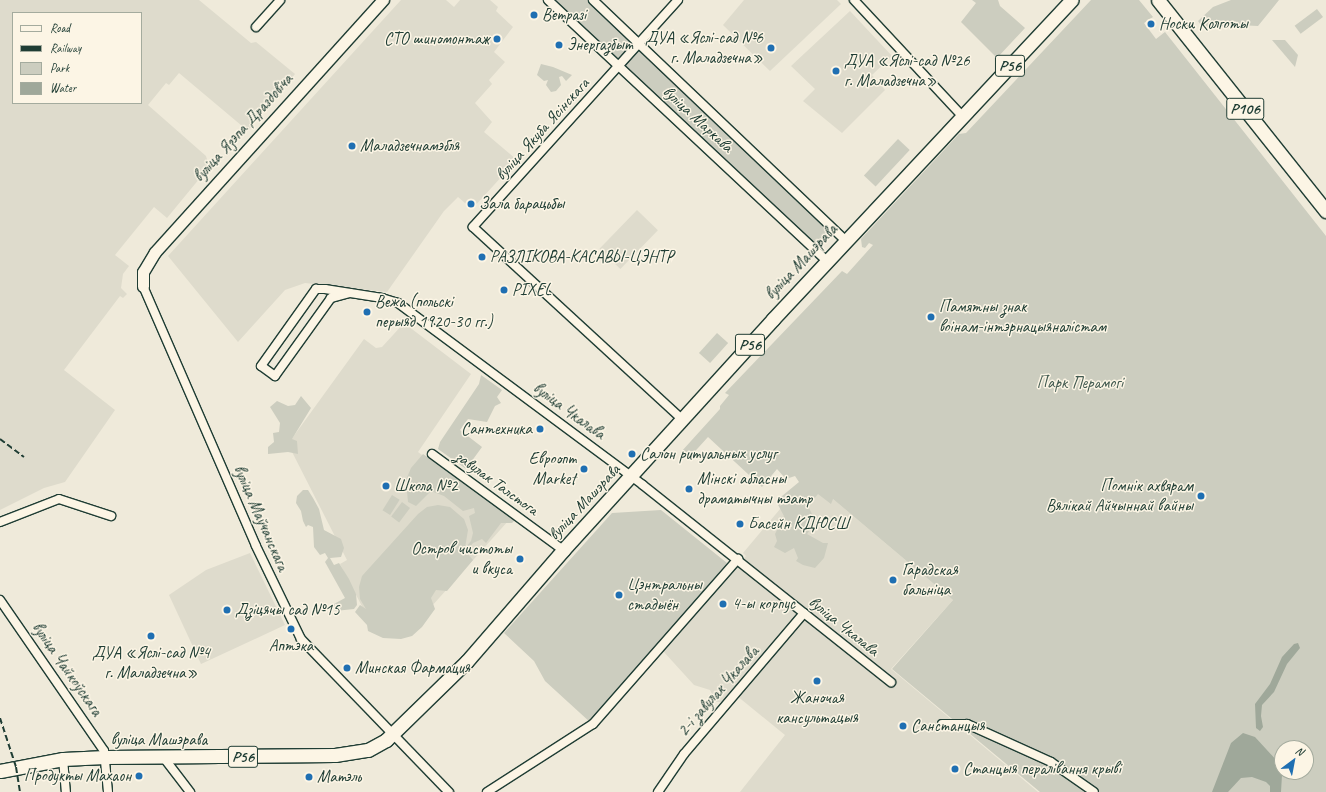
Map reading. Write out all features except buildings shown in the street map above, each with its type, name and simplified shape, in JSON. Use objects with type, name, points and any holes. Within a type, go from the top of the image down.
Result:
[{"type":"main road","name":"вуліца Машэрава","points":[[0,771],[63,759],[105,757],[164,758],[335,755],[368,750],[395,734],[467,661],[563,550],[683,420],[845,240],[1072,0]]},
{"type":"main road","name":"Р106","points":[[1158,0],[1326,211]]},
{"type":"street","points":[[256,27],[280,0]]},
{"type":"street","name":"вуліца Язэпа Драздовіча","points":[[143,286],[143,272],[155,252],[383,0]]},
{"type":"street","name":"вуліца Маркава","points":[[548,0],[827,261]]},
{"type":"street","name":"вуліца Маркава","points":[[593,0],[845,240]]},
{"type":"street","name":"вуліца Якуба Ясінскага","points":[[678,0],[473,227],[683,420]]},
{"type":"street","points":[[854,0],[962,116]]},
{"type":"street","name":"вуліца Маўчанскага","points":[[143,286],[256,546],[301,639],[395,734],[449,792]]},
{"type":"street","name":"вуліца Чкалава","points":[[350,293],[331,298],[276,376],[261,366],[316,289],[350,293],[398,303],[632,476],[891,682]]},
{"type":"street","name":"завулак Талстога","points":[[432,454],[563,550]]},
{"type":"street","points":[[0,522],[59,499],[111,516]]},
{"type":"street","points":[[487,792],[593,724],[740,561]]},
{"type":"street","name":"вуліца Чайкоўскага","points":[[0,600],[97,739],[105,757],[108,792]]},
{"type":"street","name":"2-і завулак Чкалава","points":[[658,792],[684,754],[804,613]]},
{"type":"street","points":[[942,724],[967,724],[1051,762],[1094,792]]},
{"type":"street","points":[[164,758],[190,792]]},
{"type":"street","points":[[63,759],[66,792]]},
{"type":"shaded area","points":[[0,0],[199,0],[251,43],[256,42],[295,74],[248,131],[179,73],[169,85],[166,83],[148,105],[206,156],[209,167],[167,218],[154,207],[115,255],[129,266],[123,274],[121,288],[127,294],[123,298],[120,296],[64,370],[115,410],[65,482],[44,488],[0,510]]},
{"type":"shaded area","points":[[401,0],[446,0],[454,7],[460,0],[490,0],[498,7],[496,11],[513,27],[494,52],[505,62],[489,80],[492,84],[475,103],[492,122],[484,132],[517,160],[472,209],[458,197],[444,211],[387,292],[305,283],[285,290],[238,342],[168,256]]},
{"type":"shaded area","name":"ДУА «Яслі-сад №6 г. Маладзечна»","points":[[744,0],[837,0],[841,4],[770,71],[723,25]]},
{"type":"shaded area","name":"ДУА «Яслі-сад №26 г. Маладзечна»","points":[[850,11],[892,56],[872,75],[885,90],[842,133],[803,101],[815,89],[791,66]]},
{"type":"shaded area","points":[[637,210],[658,230],[620,269],[599,249]]},
{"type":"shaded area","name":"Школа №2","points":[[404,323],[471,374],[418,452],[509,520],[414,626],[367,616],[340,564],[347,560],[288,444],[364,339],[376,348],[382,347]]},
{"type":"shaded area","points":[[807,477],[953,600],[891,669],[1038,792],[740,792],[785,735],[731,691],[722,702],[716,702],[710,690],[694,685],[663,651],[746,556],[743,553]]},
{"type":"shaded area","name":"Дзіцячы сад №15","points":[[250,553],[285,625],[201,664],[169,595],[206,570]]},
{"type":"green space","points":[[554,0],[587,0],[832,233],[819,247]]},
{"type":"green space","points":[[972,0],[998,0],[1000,6],[1025,28],[997,58],[961,22],[976,3]]},
{"type":"green space","name":"Парк Перамогі","points":[[1091,0],[1139,0],[1153,17],[1144,23],[1156,39],[1165,32],[1326,236],[1326,792],[1040,792],[892,669],[953,600],[833,499],[831,504],[818,494],[808,506],[816,522],[807,534],[823,543],[828,543],[824,558],[815,568],[803,565],[796,561],[798,558],[794,548],[785,553],[774,547],[777,541],[775,534],[784,516],[776,501],[799,482],[795,476],[786,479],[777,469],[762,487],[708,437],[688,459],[681,452],[720,409],[720,406],[729,395],[725,393],[842,271],[847,274],[873,245],[869,243],[865,248],[862,247],[861,239],[959,134],[966,133]]},
{"type":"green space","points":[[1231,0],[1279,0],[1258,26],[1237,25],[1204,29],[1198,21],[1213,7]]},
{"type":"green space","points":[[1317,9],[1323,17],[1301,34],[1295,26]]},
{"type":"green space","points":[[1272,40],[1285,40],[1298,55],[1295,67]]},
{"type":"green space","points":[[541,64],[572,75],[566,81],[562,76],[559,77],[561,85],[556,91],[551,92],[546,85],[548,80],[544,81],[537,75]]},
{"type":"green space","points":[[898,139],[910,150],[876,186],[864,176]]},
{"type":"green space","points":[[717,333],[728,343],[710,363],[699,353]]},
{"type":"green space","points":[[481,375],[502,390],[497,397],[501,403],[495,406],[487,422],[468,419],[460,430],[482,447],[466,469],[438,449],[440,442],[479,384]]},
{"type":"green space","points":[[301,396],[311,408],[292,439],[297,441],[298,454],[288,452],[268,454],[268,447],[274,442],[273,433],[279,432],[280,423],[270,407],[277,401],[288,406],[295,405]]},
{"type":"green space","points":[[423,454],[516,519],[512,523],[501,523],[486,543],[482,539],[473,543],[466,552],[473,560],[447,591],[436,590],[431,598],[435,609],[422,627],[412,636],[401,639],[383,638],[368,631],[367,625],[355,612],[360,605],[366,609],[360,599],[359,587],[362,576],[418,514],[427,507],[438,505],[450,507],[464,519],[468,530],[465,548],[471,541],[473,533],[469,516],[475,513],[474,508],[463,511],[444,496],[431,491],[416,506],[408,502],[406,480],[411,468]]},
{"type":"green space","points":[[303,490],[308,490],[319,509],[324,530],[341,539],[344,548],[341,557],[330,558],[334,565],[339,563],[349,579],[356,594],[357,605],[354,609],[335,611],[334,604],[345,598],[325,562],[328,558],[325,553],[320,555],[314,547],[313,527],[308,525],[306,527],[301,511],[296,503],[297,496]]},
{"type":"green space","points":[[392,495],[400,500],[390,515],[382,510]]},
{"type":"green space","points":[[402,502],[410,508],[399,522],[391,516]]},
{"type":"green space","name":"Цэнтральны стадыён","points":[[661,510],[727,563],[591,723],[545,681],[534,661],[504,633],[612,513]]},
{"type":"water","points":[[1298,643],[1300,648],[1287,664],[1274,692],[1262,705],[1261,716],[1263,727],[1260,731],[1256,728],[1255,704],[1270,684],[1282,657],[1294,644]]},
{"type":"water","points":[[1243,733],[1255,737],[1274,758],[1274,780],[1282,780],[1281,792],[1270,792],[1270,786],[1266,782],[1252,777],[1241,778],[1228,792],[1212,792],[1231,743]]},
{"type":"railway","points":[[0,439],[24,457]]},
{"type":"railway","points":[[0,718],[16,767],[20,792]]},
{"type":"place","name":"Ветразі","points":[[534,15]]},
{"type":"place","name":"Носки Колготы","points":[[1151,24]]},
{"type":"place","name":"СТО шиномонтаж","points":[[497,39]]},
{"type":"place","name":"Энергазбыт","points":[[559,45]]},
{"type":"place","name":"ДУА «Яслі-сад №6 г. Маладзечна»","points":[[771,48]]},
{"type":"place","name":"ДУА «Яслі-сад №26 г. Маладзечна»","points":[[836,71]]},
{"type":"place","name":"Маладзечнамэбля","points":[[352,146]]},
{"type":"place","name":"Зала барацьбы","points":[[471,204]]},
{"type":"place","name":"РАЗЛІКОВА-КАСАВЫ-ЦЭНТР","points":[[482,257]]},
{"type":"place","name":"PIXEL","points":[[504,290]]},
{"type":"place","name":"Вежа (польскі перыяд 1920-30 гг.)","points":[[367,312]]},
{"type":"place","name":"Памятны знак воінам-інтэрнацыяналістам","points":[[931,317]]},
{"type":"place","name":"Сантехника","points":[[540,429]]},
{"type":"place","name":"Салон ритуальных услуг","points":[[632,454]]},
{"type":"place","name":"Евроопт Market","points":[[584,469]]},
{"type":"place","name":"Школа №2","points":[[386,486]]},
{"type":"place","name":"Мінскі абласны драматычны тэатр","points":[[689,489]]},
{"type":"place","name":"Помнік ахвярам Вялікай Айчыннай вайны","points":[[1201,496]]},
{"type":"place","name":"Басейн КДЮСШ","points":[[740,524]]},
{"type":"place","name":"Остров чистоты и вкуса","points":[[520,559]]},
{"type":"place","name":"Гарадская бальніца","points":[[893,580]]},
{"type":"place","name":"Цэнтральны стадыён","points":[[619,595]]},
{"type":"place","name":"4-ы корпус","points":[[723,604]]},
{"type":"place","name":"Дзіцячы сад №15","points":[[227,610]]},
{"type":"place","name":"Аптэка","points":[[291,629]]},
{"type":"place","name":"ДУА «Яслі-сад №4 г. Маладзечна»","points":[[151,636]]},
{"type":"place","name":"Минская Фармация","points":[[347,668]]},
{"type":"place","name":"Жаночая кансультацыя","points":[[817,681]]},
{"type":"place","name":"Санстанцыя","points":[[903,726]]},
{"type":"place","name":"Станцыя пералівання крыві","points":[[955,769]]},
{"type":"place","name":"Продукты Махаон","points":[[139,776]]},
{"type":"place","name":"Матэль","points":[[309,777]]}]
